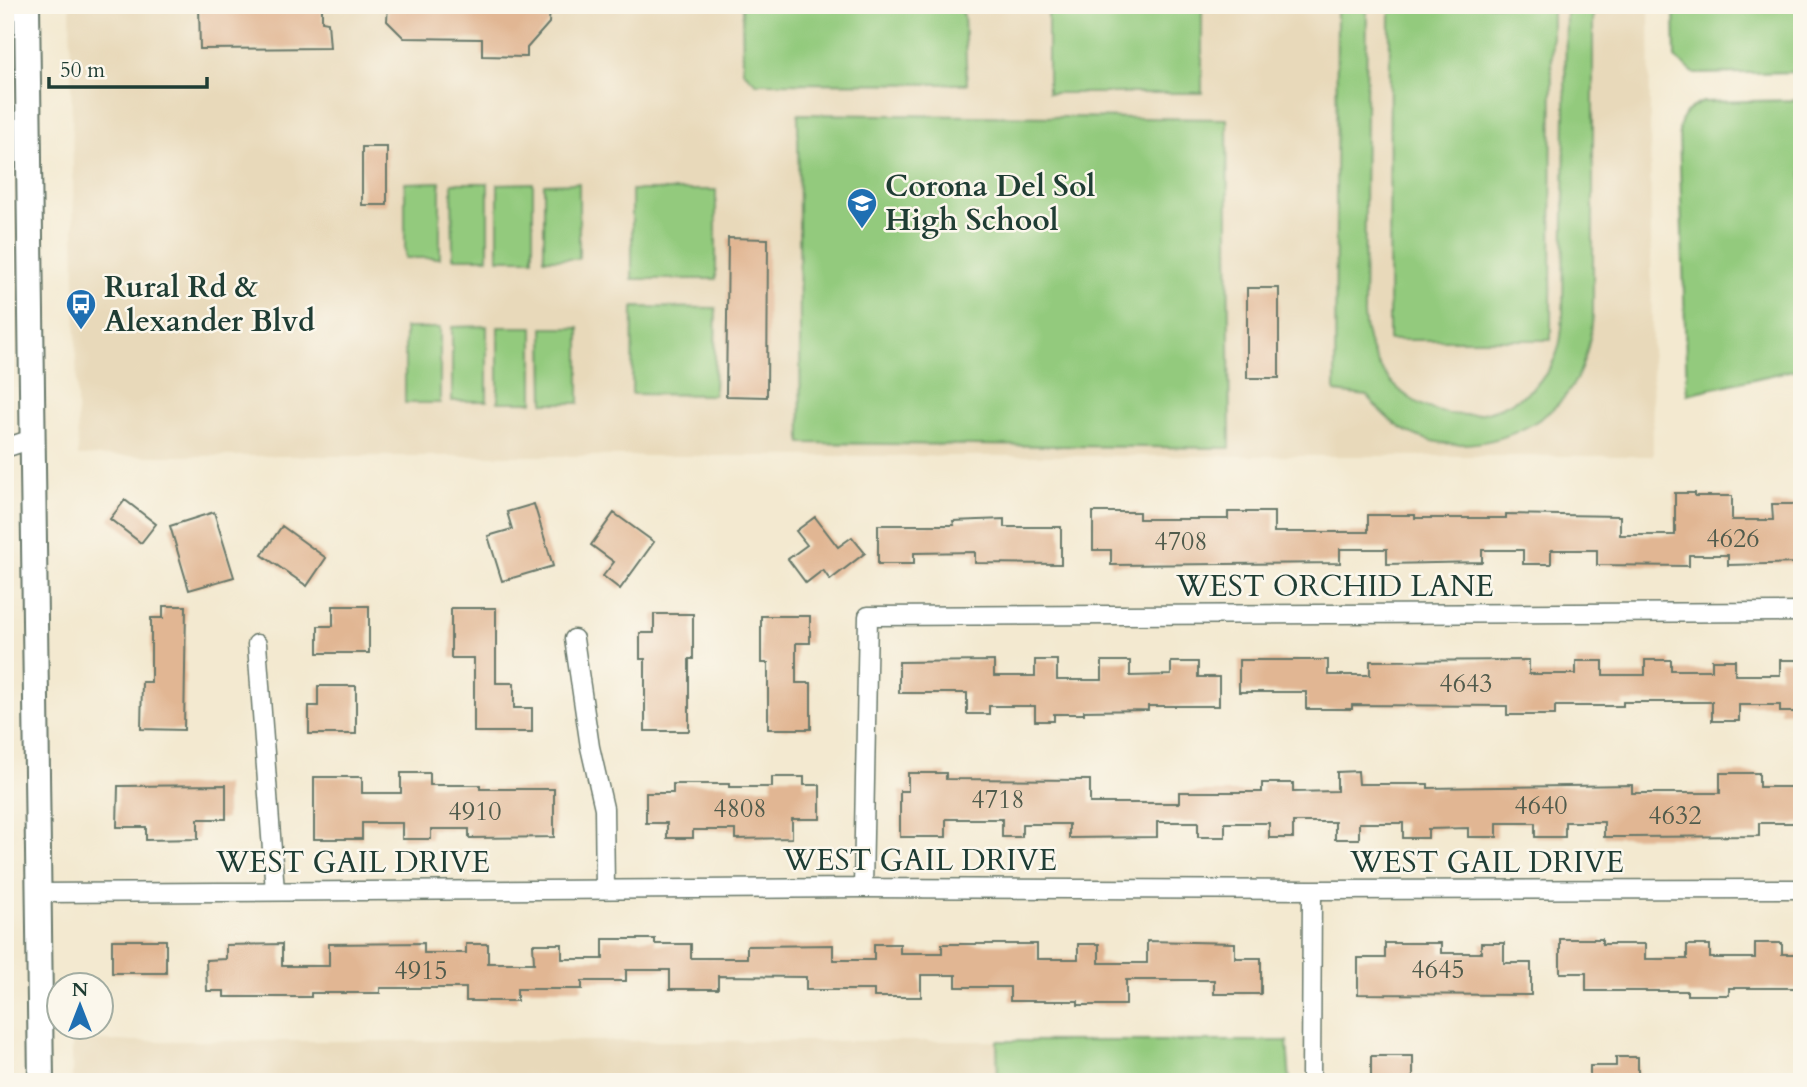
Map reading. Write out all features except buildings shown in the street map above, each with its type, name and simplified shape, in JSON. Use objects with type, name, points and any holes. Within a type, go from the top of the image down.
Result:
[{"type":"main road","points":[[27,5],[41,1082]]},
{"type":"street","points":[[5,434],[32,439]]},
{"type":"street","points":[[5,448],[32,439]]},
{"type":"street","name":"WEST ORCHID LANE","points":[[863,888],[868,616],[1802,612]]},
{"type":"street","points":[[574,639],[590,747],[604,808],[605,889]]},
{"type":"street","points":[[257,644],[275,891]]},
{"type":"street","name":"WEST GAIL DRIVE","points":[[38,893],[863,888],[1802,889]]},
{"type":"street","points":[[1311,1082],[1312,890]]},
{"type":"shaded area","name":"Corona Del Sol High School","points":[[70,5],[1649,5],[1653,456],[78,456]]},
{"type":"shaded area","points":[[997,1041],[998,1082],[72,1082],[72,1042]]},
{"type":"green space","points":[[742,5],[960,5],[964,16],[967,84],[756,83],[743,71]]},
{"type":"green space","points":[[1048,5],[1202,5],[1202,93],[1048,93]]},
{"type":"green space","points":[[1337,5],[1367,5],[1364,315],[1369,342],[1379,365],[1394,385],[1413,400],[1435,410],[1459,415],[1484,413],[1517,399],[1531,390],[1542,378],[1557,353],[1563,315],[1566,5],[1593,5],[1592,328],[1587,352],[1573,385],[1558,404],[1523,429],[1481,442],[1438,442],[1417,436],[1398,426],[1367,396],[1335,392]]},
{"type":"green space","points":[[1390,5],[1552,5],[1551,340],[1389,340]]},
{"type":"green space","points":[[1674,5],[1802,5],[1802,72],[1695,74],[1675,58]]},
{"type":"green space","points":[[1802,100],[1802,368],[1687,394],[1679,132],[1681,121],[1688,110],[1703,102]]},
{"type":"green space","points":[[798,114],[1227,119],[1230,448],[801,443]]},
{"type":"green space","points":[[440,182],[440,258],[405,258],[405,183]]},
{"type":"green space","points":[[452,183],[488,183],[488,258],[453,258]]},
{"type":"green space","points":[[533,183],[533,259],[498,259],[498,184]]},
{"type":"green space","points":[[579,183],[579,259],[544,259],[544,184]]},
{"type":"green space","points":[[632,190],[716,190],[716,279],[632,279]]},
{"type":"green space","points":[[633,307],[716,308],[714,395],[632,394]]},
{"type":"green space","points":[[487,326],[487,401],[452,401],[452,327]]},
{"type":"green space","points":[[498,327],[533,327],[533,402],[498,402]]},
{"type":"green space","points":[[405,328],[440,328],[440,403],[405,403]]},
{"type":"green space","points":[[543,328],[579,328],[579,403],[544,403]]},
{"type":"green space","points":[[997,1041],[1287,1041],[1290,1082],[998,1082]]},
{"type":"place","name":"Corona Del Sol High School","points":[[862,230]]},
{"type":"place","name":"Rural Rd & Alexander Blvd","points":[[81,331]]}]
